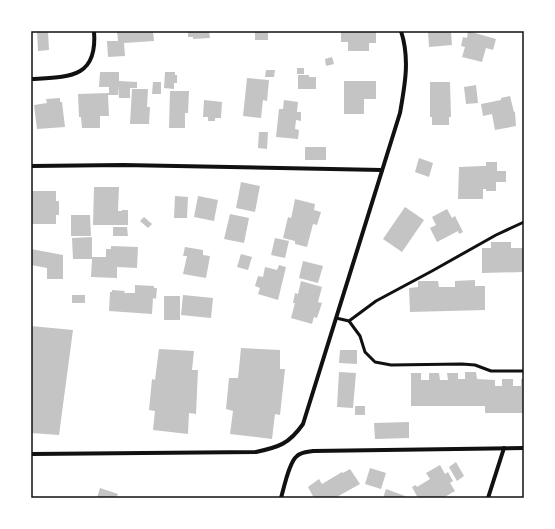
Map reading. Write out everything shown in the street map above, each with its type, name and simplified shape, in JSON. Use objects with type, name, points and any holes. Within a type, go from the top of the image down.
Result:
[{"type":"street","points":[[31,79],[63,78],[78,73],[88,65],[94,53],[94,31]]},
{"type":"street","points":[[31,454],[256,452],[286,443],[295,436],[303,424],[400,113],[406,80],[406,53],[400,31]]},
{"type":"street","points":[[31,166],[123,164],[382,170]]},
{"type":"street","points":[[488,498],[504,448]]},
{"type":"street","points":[[281,498],[290,468],[296,456],[303,453],[313,451],[524,448]]},
{"type":"lane","points":[[349,321],[376,301],[496,234],[524,222]]},
{"type":"lane","points":[[336,318],[349,321],[360,336],[365,352],[375,362],[392,365],[462,364],[475,365],[491,371],[524,371]]},
{"type":"building","points":[[37,31],[48,31],[49,50],[38,51]]},
{"type":"building","points":[[117,31],[153,31],[154,41],[124,43],[125,56],[108,57],[107,41],[118,41]]},
{"type":"building","points":[[188,31],[209,31],[210,38],[193,39],[193,37],[188,37]]},
{"type":"building","points":[[268,31],[268,40],[255,40],[255,32]]},
{"type":"building","points":[[341,31],[376,31],[376,43],[369,43],[369,51],[348,51],[348,42],[341,42]]},
{"type":"building","points":[[428,31],[451,31],[452,45],[429,47]]},
{"type":"building","points":[[468,31],[496,39],[493,50],[486,48],[482,62],[462,57],[465,47],[461,46],[463,37],[467,38]]},
{"type":"building","points":[[332,57],[334,64],[326,66],[325,59]]},
{"type":"building","points":[[297,68],[304,68],[304,74],[297,74]]},
{"type":"building","points":[[266,70],[275,70],[274,77],[265,77]]},
{"type":"building","points":[[100,72],[119,72],[119,81],[137,82],[137,88],[130,88],[130,98],[119,98],[118,86],[118,95],[108,95],[109,116],[100,116],[100,128],[82,128],[81,117],[79,117],[78,94],[109,93],[109,87],[99,87]]},
{"type":"building","points":[[165,72],[175,72],[175,75],[177,75],[177,83],[174,83],[174,89],[164,88]]},
{"type":"building","points":[[298,75],[309,75],[309,77],[316,77],[316,89],[298,89]]},
{"type":"building","points":[[247,78],[269,80],[267,101],[263,100],[261,118],[243,116]]},
{"type":"building","points":[[344,81],[376,81],[376,99],[364,99],[364,114],[344,114]]},
{"type":"building","points":[[153,82],[161,82],[161,94],[152,94]]},
{"type":"building","points":[[430,82],[450,82],[451,117],[449,117],[449,125],[432,125],[432,117],[430,117]]},
{"type":"building","points":[[476,85],[478,103],[466,104],[464,87]]},
{"type":"building","points":[[132,89],[148,89],[147,107],[150,107],[149,124],[130,124]]},
{"type":"building","points":[[170,91],[189,91],[188,113],[185,113],[185,128],[169,128]]},
{"type":"building","points":[[510,96],[515,112],[516,126],[495,130],[492,114],[483,116],[481,104],[501,100],[501,98]]},
{"type":"building","points":[[60,98],[60,102],[62,102],[65,127],[37,129],[34,105],[47,103],[46,99]]},
{"type":"building","points":[[204,100],[222,102],[221,118],[215,118],[215,121],[208,121],[208,117],[203,117]]},
{"type":"building","points":[[284,100],[298,102],[297,112],[301,112],[301,121],[296,120],[295,129],[299,130],[298,139],[276,137],[279,109],[283,109]]},
{"type":"building","points":[[259,132],[268,132],[267,149],[258,148]]},
{"type":"building","points":[[305,147],[326,147],[326,160],[305,160]]},
{"type":"building","points":[[419,158],[433,163],[429,177],[415,172]]},
{"type":"building","points":[[486,162],[497,162],[497,171],[506,171],[506,182],[496,182],[496,191],[486,191],[486,189],[483,189],[483,199],[458,199],[459,167],[486,166]]},
{"type":"building","points":[[241,182],[260,186],[255,212],[236,208]]},
{"type":"building","points":[[94,187],[119,187],[118,211],[128,210],[128,225],[93,225]]},
{"type":"building","points":[[32,191],[56,191],[56,201],[59,201],[59,215],[56,215],[56,224],[32,224]]},
{"type":"building","points":[[175,196],[188,197],[187,218],[174,218]]},
{"type":"building","points":[[198,196],[218,200],[214,221],[194,217]]},
{"type":"building","points":[[295,199],[315,204],[314,210],[321,212],[317,225],[313,224],[307,247],[295,244],[295,241],[283,238],[288,217],[291,218]]},
{"type":"building","points":[[405,207],[424,220],[402,252],[383,239]]},
{"type":"building","points":[[447,209],[452,218],[455,216],[463,232],[459,234],[458,231],[437,242],[430,228],[436,225],[432,217]]},
{"type":"building","points":[[230,214],[249,218],[244,243],[224,239]]},
{"type":"building","points":[[71,215],[90,215],[91,236],[71,236]]},
{"type":"building","points":[[144,217],[152,224],[148,228],[140,221]]},
{"type":"building","points":[[113,227],[127,227],[128,236],[113,236]]},
{"type":"building","points":[[92,237],[92,257],[106,257],[106,249],[111,249],[111,246],[138,247],[137,268],[117,267],[117,278],[91,277],[92,259],[73,259],[72,238]]},
{"type":"building","points":[[275,238],[289,241],[285,258],[271,255]]},
{"type":"building","points":[[491,242],[511,242],[511,248],[524,248],[524,272],[482,273],[482,248],[491,248]]},
{"type":"building","points":[[185,247],[203,250],[203,255],[210,256],[206,278],[183,274],[187,256],[183,256]]},
{"type":"building","points":[[31,249],[63,255],[63,279],[47,279],[47,268],[31,265]]},
{"type":"building","points":[[241,254],[252,257],[248,270],[237,267]]},
{"type":"building","points":[[303,261],[323,266],[318,283],[299,278]]},
{"type":"building","points":[[279,265],[286,267],[278,300],[258,294],[260,288],[255,286],[258,276],[263,277],[265,267],[277,270]]},
{"type":"building","points":[[475,280],[475,286],[485,286],[485,310],[410,312],[409,288],[418,287],[418,281],[438,281],[439,287],[455,287],[455,281]]},
{"type":"building","points":[[301,281],[322,287],[318,302],[322,303],[317,318],[314,317],[312,324],[291,318],[295,303],[293,303],[295,293],[298,294]]},
{"type":"building","points":[[135,285],[154,286],[154,288],[157,288],[156,299],[153,298],[152,314],[109,311],[110,292],[112,292],[112,290],[125,291],[124,293],[135,293]]},
{"type":"building","points":[[72,295],[85,295],[85,303],[72,303]]},
{"type":"building","points":[[183,295],[213,298],[211,318],[181,315]]},
{"type":"building","points":[[164,296],[180,296],[180,320],[164,320]]},
{"type":"building","points":[[31,326],[73,330],[59,435],[31,433]]},
{"type":"building","points":[[241,348],[280,350],[280,369],[285,369],[280,415],[275,414],[272,439],[230,434],[233,411],[226,409],[229,378],[238,378]]},
{"type":"building","points":[[159,349],[194,351],[192,370],[198,370],[196,414],[189,413],[188,434],[153,430],[155,411],[149,410],[152,379],[155,380]]},
{"type":"building","points":[[340,350],[357,350],[357,364],[339,363]]},
{"type":"building","points":[[339,372],[356,373],[353,408],[337,407]]},
{"type":"building","points":[[465,372],[476,372],[477,379],[495,380],[495,386],[502,386],[502,379],[513,379],[513,386],[521,386],[521,379],[524,379],[524,413],[485,413],[485,406],[411,406],[411,373],[421,373],[421,380],[429,380],[429,373],[439,373],[440,380],[448,380],[447,373],[458,373],[458,379],[465,379]]},
{"type":"building","points":[[355,406],[365,406],[365,415],[355,415]]},
{"type":"building","points":[[409,422],[409,438],[375,439],[374,423]]},
{"type":"building","points":[[456,462],[464,476],[457,481],[449,467]]},
{"type":"building","points":[[440,465],[445,474],[448,472],[453,481],[450,483],[455,491],[443,498],[418,498],[412,487],[416,485],[417,487],[430,479],[426,473]]},
{"type":"building","points":[[370,468],[386,473],[381,489],[365,484]]},
{"type":"building","points":[[350,469],[360,484],[335,498],[314,498],[308,487],[319,479],[322,484]]},
{"type":"building","points":[[100,488],[118,494],[116,498],[97,498]]},
{"type":"building","points":[[386,489],[405,496],[405,498],[383,498]]}]
